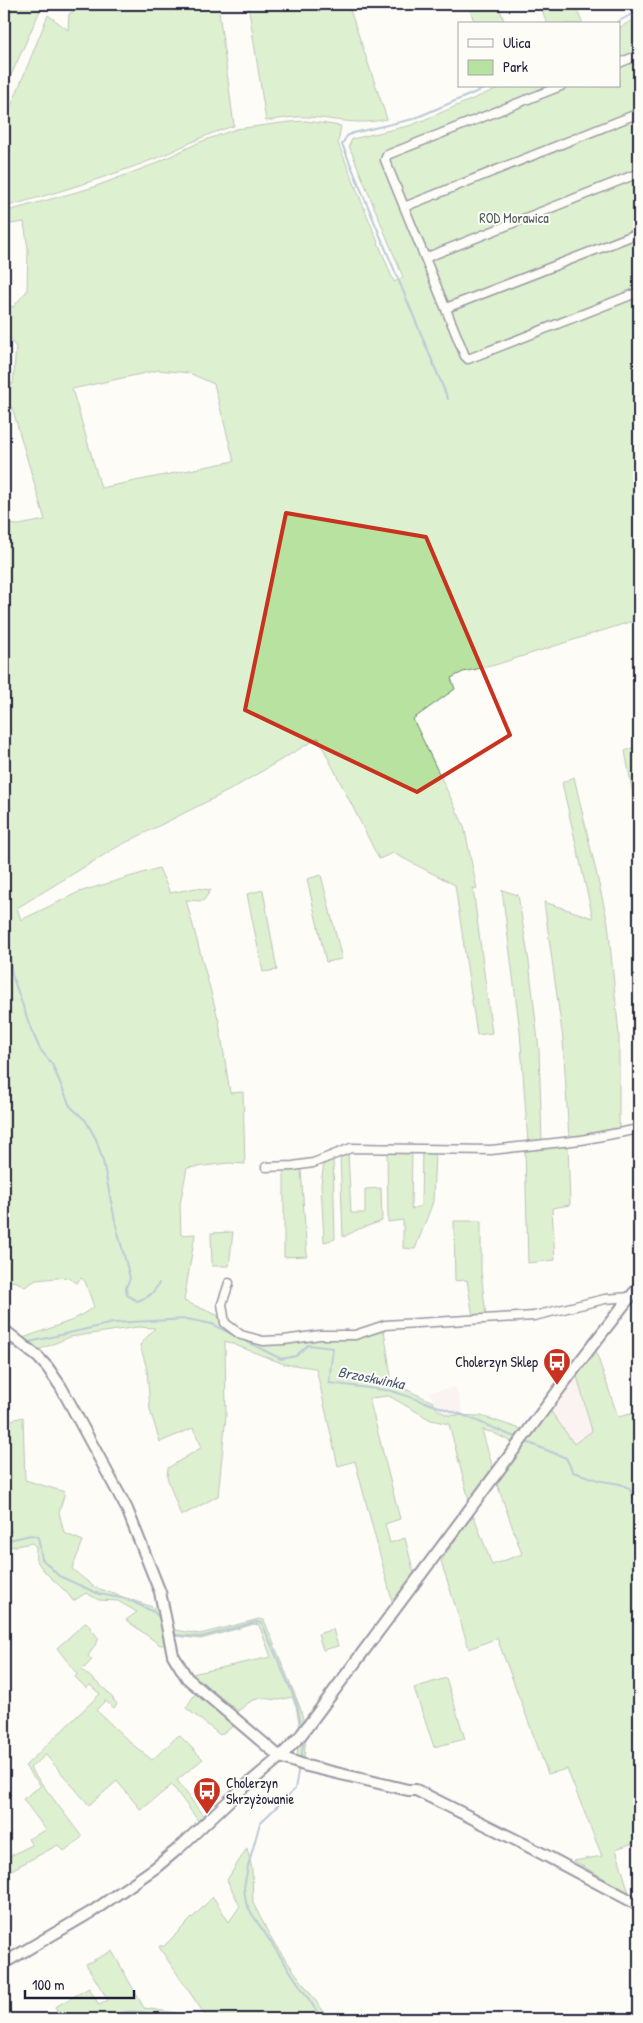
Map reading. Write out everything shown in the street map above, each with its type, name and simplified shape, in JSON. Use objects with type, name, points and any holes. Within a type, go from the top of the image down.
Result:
[{"type":"street","points":[[620,63],[639,55]]},
{"type":"street","points":[[556,88],[387,155],[385,160],[404,207],[465,356],[468,359],[639,292]]},
{"type":"street","points":[[404,207],[639,113]]},
{"type":"street","points":[[425,258],[639,173]]},
{"type":"street","points":[[446,308],[639,233]]},
{"type":"street","points":[[266,1167],[320,1162],[351,1148],[491,1150],[581,1140],[639,1129]]},
{"type":"street","points":[[229,1284],[222,1304],[225,1323],[241,1335],[263,1341],[301,1339],[320,1335],[355,1335],[399,1324],[534,1316],[605,1300],[630,1297]]},
{"type":"street","points":[[4,1963],[93,1911],[155,1868],[280,1757],[301,1735],[525,1435],[639,1287]]},
{"type":"street","points":[[4,1330],[17,1339],[48,1368],[61,1387],[128,1509],[160,1592],[173,1655],[187,1678],[280,1757],[307,1766],[408,1790],[416,1790],[524,1844],[639,1905]]},
{"type":"highlighted area","points":[[286,513],[426,537],[510,735],[417,792],[245,710]]},
{"type":"shaded area","points":[[577,1376],[592,1431],[574,1444],[550,1410]]},
{"type":"shaded area","points":[[456,1387],[463,1415],[447,1415],[437,1410],[429,1392]]},
{"type":"green space","points":[[7,4],[43,4],[4,91],[4,56],[9,40],[4,37],[4,9]]},
{"type":"green space","points":[[83,4],[218,4],[234,126],[212,133],[131,168],[4,207],[4,124],[48,15],[68,30],[69,14]]},
{"type":"green space","points":[[248,4],[348,4],[387,119],[357,122],[303,117],[266,121]]},
{"type":"green space","points":[[468,4],[498,4],[504,22],[474,22]]},
{"type":"green space","points":[[540,4],[574,4],[582,22],[546,22]]},
{"type":"green space","name":"ROD Morawica","points":[[639,16],[639,619],[495,665],[463,672],[451,678],[455,689],[413,719],[464,826],[477,889],[473,888],[492,1033],[477,1035],[455,885],[393,853],[379,859],[318,738],[230,790],[117,847],[17,908],[21,920],[79,892],[159,868],[170,893],[196,888],[211,890],[203,901],[186,900],[219,1022],[230,1093],[243,1092],[245,1164],[229,1163],[187,1168],[180,1204],[181,1235],[195,1234],[184,1301],[217,1315],[223,1324],[264,1343],[302,1342],[320,1338],[354,1340],[384,1330],[392,1383],[433,1402],[437,1409],[447,1415],[481,1416],[524,1430],[513,1443],[492,1432],[482,1430],[493,1469],[469,1500],[449,1424],[431,1420],[389,1396],[369,1398],[400,1519],[385,1524],[390,1543],[405,1538],[414,1574],[393,1604],[355,1461],[338,1466],[316,1368],[284,1364],[225,1341],[226,1416],[218,1496],[181,1516],[167,1477],[168,1468],[202,1447],[193,1428],[160,1442],[150,1410],[147,1369],[140,1345],[155,1328],[138,1327],[70,1337],[38,1350],[23,1338],[73,1320],[94,1307],[85,1281],[81,1278],[77,1283],[67,1277],[36,1280],[25,1287],[17,1282],[4,1280],[4,524],[19,525],[45,520],[12,407],[4,409],[4,382],[13,384],[16,347],[4,331],[4,303],[13,307],[27,291],[28,249],[24,222],[4,225],[4,212],[91,188],[152,165],[200,142],[236,129],[306,121],[341,126],[338,143],[394,282],[403,277],[349,146],[352,139],[412,125],[498,88],[620,88],[620,27]],"holes":[[[159,370],[189,373],[214,384],[234,461],[101,488],[72,389]]]},
{"type":"green space","points":[[639,745],[639,827],[625,751]]},
{"type":"green space","points":[[574,777],[608,923],[619,1035],[619,1130],[569,1140],[563,1039],[544,902],[593,918],[562,783]]},
{"type":"green space","points":[[321,875],[342,959],[326,962],[307,879]]},
{"type":"green space","points":[[263,890],[277,970],[263,972],[247,894]]},
{"type":"green space","points":[[502,890],[518,895],[529,962],[539,1050],[542,1141],[528,1143],[520,1031]]},
{"type":"green space","points":[[568,1145],[570,1205],[552,1208],[555,1260],[528,1263],[525,1149]]},
{"type":"green space","points":[[387,1150],[412,1150],[411,1209],[421,1206],[422,1150],[435,1151],[433,1202],[415,1249],[403,1248],[403,1220],[388,1222]]},
{"type":"green space","points":[[348,1152],[351,1213],[365,1213],[365,1189],[381,1188],[382,1221],[343,1237],[340,1155]]},
{"type":"green space","points":[[333,1159],[335,1239],[324,1242],[321,1184],[324,1163]]},
{"type":"green space","points":[[301,1169],[307,1256],[284,1257],[284,1171]]},
{"type":"green space","points":[[454,1221],[481,1221],[481,1271],[486,1317],[473,1317],[467,1280],[455,1281]]},
{"type":"green space","points":[[233,1232],[229,1266],[212,1266],[211,1233]]},
{"type":"green space","points":[[595,1349],[618,1417],[639,1412],[639,1841],[616,1849],[629,1893],[574,1861],[602,1856],[567,1769],[548,1774],[497,1638],[469,1649],[441,1561],[473,1514],[492,1565],[522,1554],[497,1484],[550,1410],[574,1444],[592,1431],[577,1376]]},
{"type":"green space","points":[[23,1417],[25,1480],[65,1492],[59,1512],[64,1533],[83,1541],[72,1569],[94,1587],[161,1610],[166,1645],[160,1645],[126,1620],[137,1612],[118,1601],[99,1600],[86,1593],[73,1601],[65,1590],[40,1565],[36,1558],[36,1547],[32,1543],[4,1548],[4,1535],[12,1531],[4,1533],[4,1422]]},
{"type":"green space","points":[[259,1619],[264,1620],[300,1707],[304,1723],[300,1728],[296,1706],[292,1697],[279,1700],[260,1698],[251,1701],[238,1711],[192,1674],[271,1657],[259,1625],[254,1624],[201,1639],[176,1636],[175,1630],[200,1634]]},
{"type":"green space","points":[[86,1622],[99,1639],[88,1656],[92,1660],[82,1670],[107,1691],[117,1704],[114,1708],[105,1701],[96,1710],[152,1760],[179,1735],[203,1759],[177,1780],[204,1817],[199,1822],[172,1785],[141,1810],[117,1781],[89,1805],[46,1755],[30,1768],[82,1837],[64,1851],[58,1845],[4,1874],[4,1859],[32,1845],[28,1839],[46,1830],[23,1799],[41,1786],[25,1766],[100,1694],[90,1685],[86,1688],[75,1677],[77,1674],[57,1648]]},
{"type":"green space","points":[[333,1629],[338,1646],[323,1650],[318,1634]]},
{"type":"green space","points":[[446,1678],[465,1739],[434,1747],[414,1688]]},
{"type":"green space","points":[[196,1692],[235,1725],[220,1735],[186,1708]]},
{"type":"green space","points":[[306,1735],[304,1759],[297,1757],[298,1746]]},
{"type":"green space","points":[[247,1848],[252,1869],[253,1903],[273,1942],[329,2019],[62,2019],[55,2007],[89,1988],[99,2005],[108,2000],[86,1964],[112,1951],[144,2008],[207,2018],[159,1947],[161,1945],[163,1947],[213,1897],[229,1922],[240,1906],[227,1880]]},
{"type":"green space","points":[[4,1999],[15,2019],[4,2019]]},
{"type":"waterway","points":[[618,22],[639,10]]},
{"type":"waterway","points":[[448,399],[342,144],[347,136],[353,133],[413,119],[485,88]]},
{"type":"waterway","points":[[5,945],[9,952],[12,975],[40,1049],[52,1064],[70,1106],[86,1121],[96,1139],[103,1161],[115,1221],[130,1278],[126,1288],[127,1295],[137,1301],[141,1300],[150,1295],[159,1283]]},
{"type":"waterway","name":"Brzoskwinka","points":[[25,1343],[113,1323],[187,1319],[212,1324],[237,1337]]},
{"type":"waterway","name":"Brzoskwinka","points":[[242,1339],[281,1359],[296,1356],[308,1345],[333,1348],[329,1383],[392,1391],[463,1415],[517,1438]]},
{"type":"waterway","name":"Brzoskwinka","points":[[4,1348],[16,1345]]},
{"type":"waterway","name":"Brzoskwinka","points":[[524,1441],[566,1458],[573,1472],[629,1488],[636,1502],[639,1502]]},
{"type":"waterway","points":[[4,1541],[31,1535],[38,1537],[42,1559],[59,1576],[99,1594],[127,1599],[154,1612],[159,1617],[163,1631]]},
{"type":"waterway","points":[[176,1635],[201,1637],[256,1622],[262,1623],[297,1704],[301,1726]]},
{"type":"waterway","points":[[301,1757],[304,1739]]},
{"type":"waterway","points":[[299,1766],[295,1789],[260,1823],[244,1888],[246,1903],[252,1914],[322,2019]]},
{"type":"waterway","points":[[96,2019],[125,2012],[149,2013],[170,2019]]},
{"type":"place","name":"Cholerzyn Sklep","points":[[557,1386]]},
{"type":"place","name":"Cholerzyn Skrzyżowanie","points":[[207,1815]]}]
